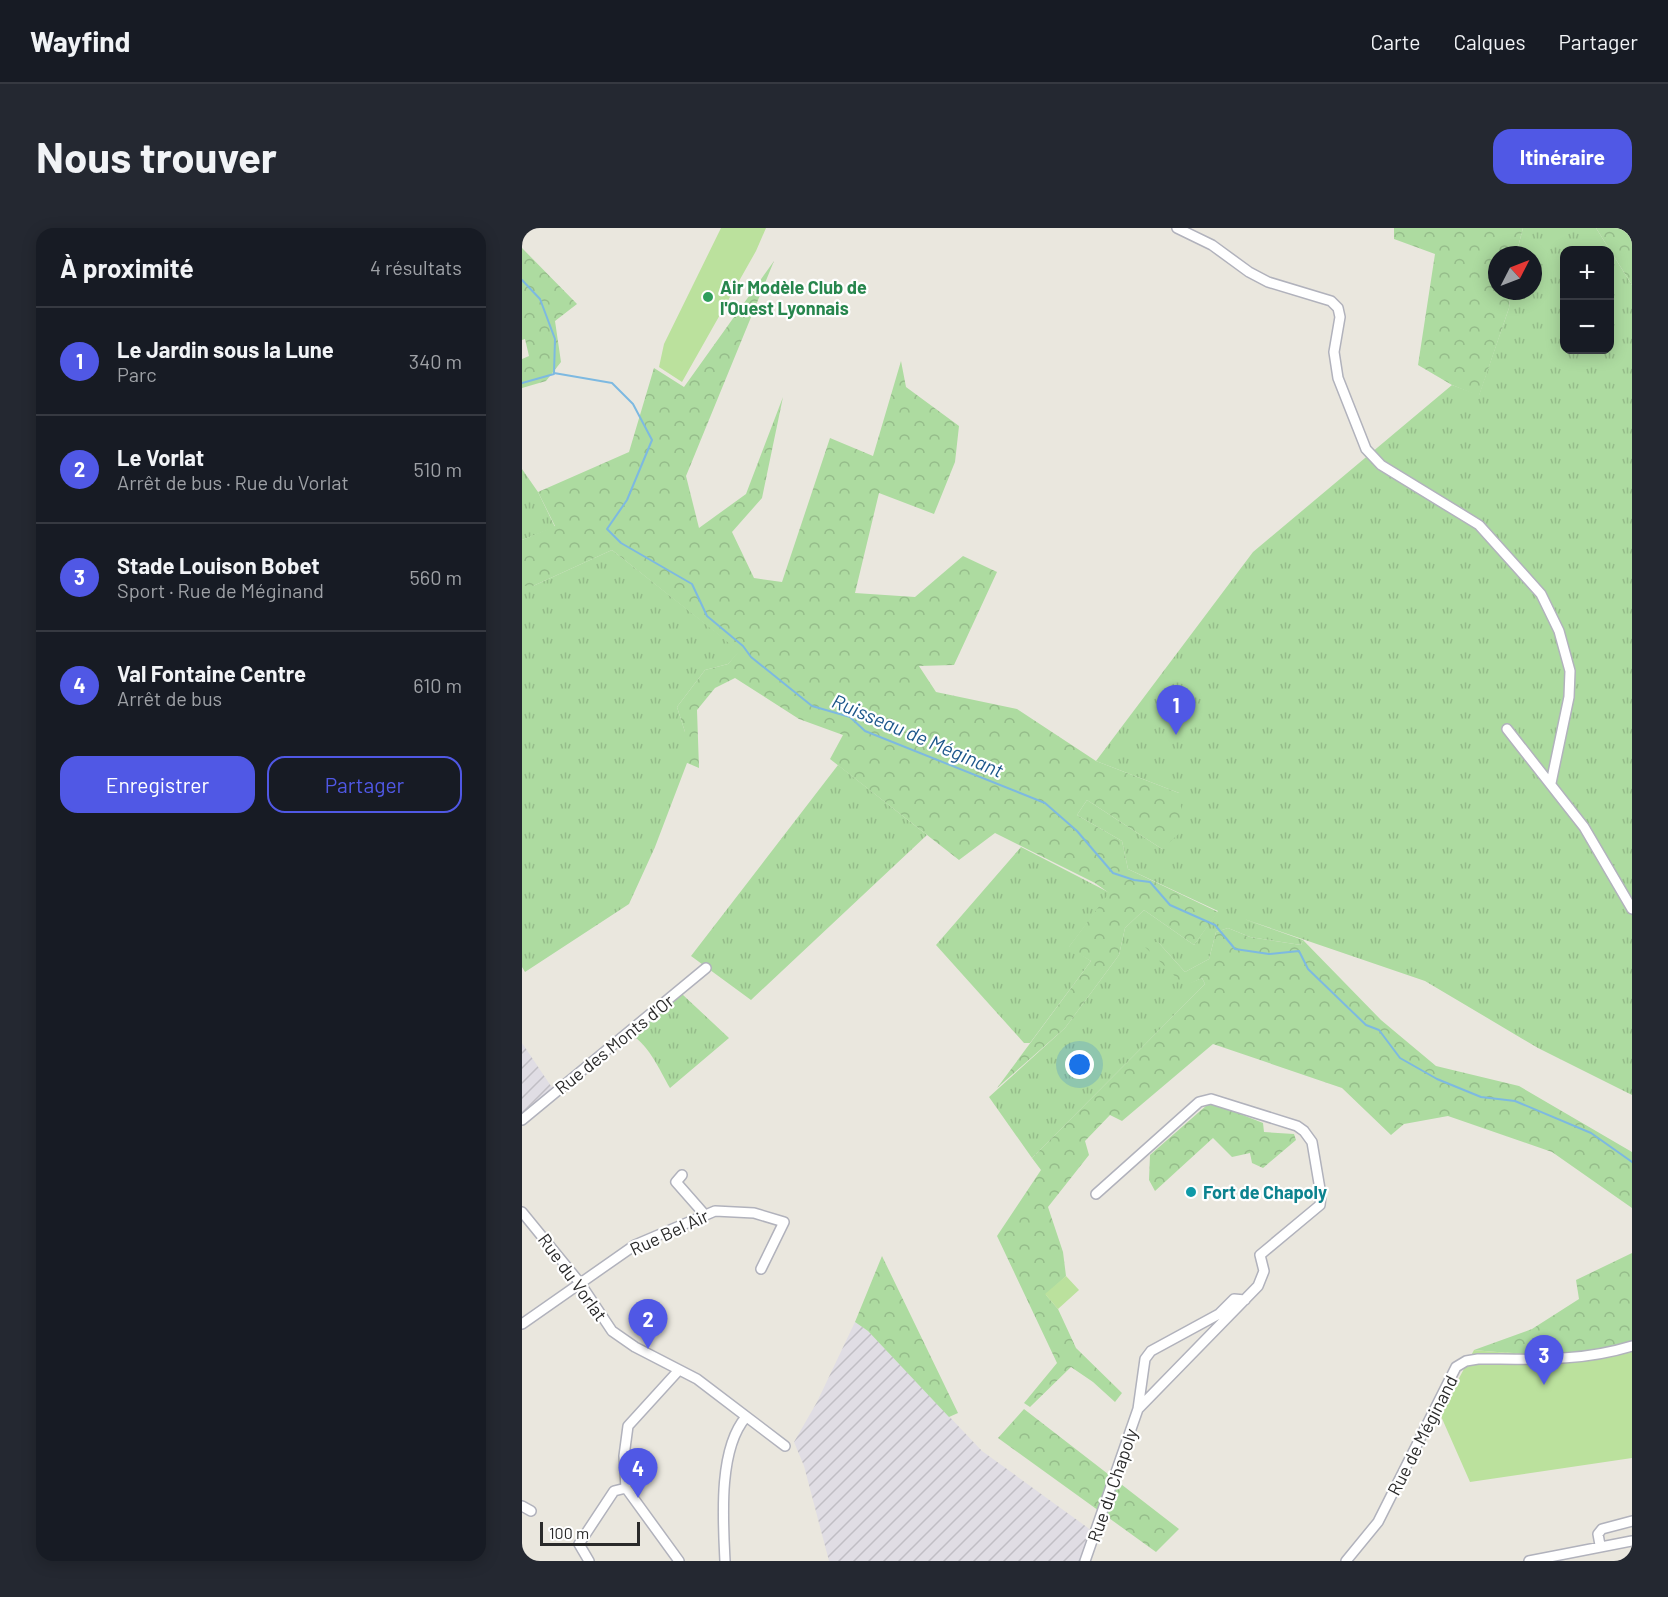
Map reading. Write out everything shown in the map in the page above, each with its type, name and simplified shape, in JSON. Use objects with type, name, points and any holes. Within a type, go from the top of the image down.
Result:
[{"type":"street","points":[[1177,228],[1212,245],[1249,272],[1268,282],[1330,301],[1338,308],[1340,317],[1334,352],[1338,378],[1366,449],[1381,465],[1479,525],[1541,594],[1559,631],[1570,671],[1569,697],[1551,783]]},
{"type":"street","points":[[1507,729],[1584,827],[1632,909]]},
{"type":"street","name":"Rue des Monts d'Or","points":[[522,1120],[706,968]]},
{"type":"street","name":"Rue du Chapoly","points":[[1096,1194],[1199,1102],[1211,1099],[1297,1126],[1312,1142],[1322,1195],[1320,1205],[1260,1255],[1264,1271],[1262,1279],[1245,1300],[1138,1409]]},
{"type":"street","points":[[682,1175],[676,1182],[705,1215]]},
{"type":"street","name":"Rue Bel Air","points":[[522,1324],[635,1245],[715,1211],[731,1210],[784,1222],[761,1269]]},
{"type":"street","name":"Rue du Vorlat","points":[[522,1212],[580,1282],[612,1331],[635,1347],[697,1379],[785,1446]]},
{"type":"street","name":"Rue du Chapoly","points":[[1085,1561],[1138,1409],[1145,1359],[1151,1351],[1219,1314],[1234,1299],[1245,1300]]},
{"type":"street","name":"Rue de Méginand","points":[[1347,1561],[1377,1522],[1456,1367],[1466,1361],[1478,1359],[1554,1360],[1600,1356],[1632,1346]]},
{"type":"street","points":[[679,1370],[628,1426],[624,1456],[626,1488],[679,1561]]},
{"type":"street","points":[[725,1561],[724,1502],[729,1454],[735,1429],[746,1417]]},
{"type":"street","points":[[589,1561],[579,1544],[614,1491],[626,1488]]},
{"type":"street","points":[[1600,1545],[1598,1534],[1602,1529],[1632,1521]]},
{"type":"street","points":[[1529,1561],[1600,1545],[1632,1541]]},
{"type":"shaded area","points":[[522,1043],[555,1092],[522,1122]]},
{"type":"shaded area","points":[[855,1322],[868,1331],[982,1451],[1095,1533],[1084,1561],[829,1561],[804,1466],[794,1442],[817,1402]]},
{"type":"green space","name":"Air Modèle Club de l'Ouest Lyonnais","points":[[721,228],[766,228],[756,251],[682,382],[659,367],[664,344]]},
{"type":"green space","points":[[1394,228],[1523,228],[1518,246],[1488,246],[1488,300],[1510,300],[1479,396],[1452,385],[1418,365],[1435,254],[1394,239]]},
{"type":"green space","points":[[1523,228],[1596,228],[1607,246],[1560,246],[1560,354],[1614,354],[1614,256],[1632,285],[1632,1095],[1538,1048],[1425,981],[1244,919],[1303,940],[1301,945],[1250,937],[1228,928],[1216,932],[1209,959],[1185,972],[1158,942],[1185,985],[1202,978],[1205,984],[1032,1158],[989,1097],[1065,1028],[1119,955],[1125,928],[1144,910],[1194,945],[1218,911],[1128,869],[1122,841],[1077,815],[1087,800],[1162,849],[1179,793],[1096,761],[1253,552],[1452,385],[1479,395],[1510,300],[1542,300],[1542,246],[1518,246]]},
{"type":"green space","points":[[1596,228],[1632,228],[1632,285],[1614,256],[1614,246],[1607,246]]},
{"type":"green space","points":[[522,248],[577,304],[555,321],[561,362],[546,381],[522,388],[522,359],[529,356],[525,339],[522,340]]},
{"type":"green space","points":[[774,261],[686,476],[699,528],[746,494],[783,397],[762,498],[732,532],[754,578],[782,582],[830,438],[873,456],[901,361],[906,387],[959,426],[955,462],[934,514],[879,493],[855,593],[915,597],[963,556],[997,572],[954,665],[919,666],[936,692],[1017,709],[1096,761],[1179,793],[1184,829],[1162,849],[1087,800],[1077,815],[1122,841],[1128,869],[1218,912],[1194,945],[1144,910],[1125,928],[1119,955],[1065,1028],[997,1088],[1091,961],[1068,948],[1109,893],[1095,883],[995,833],[959,860],[830,759],[843,735],[799,719],[735,678],[715,688],[697,710],[699,768],[685,762],[685,732],[677,707],[705,670],[728,664],[739,651],[612,550],[533,586],[522,586],[522,540],[555,526],[538,492],[629,452],[654,368],[684,387]]},
{"type":"green space","points":[[522,469],[538,492],[555,527],[522,540]]},
{"type":"green space","points":[[612,550],[740,651],[728,664],[705,670],[677,707],[685,732],[687,763],[655,847],[629,904],[525,972],[522,967],[522,586],[533,586]]},
{"type":"green space","points":[[838,765],[927,835],[751,1000],[691,956]]},
{"type":"green space","points":[[1021,847],[1110,893],[1069,947],[1091,961],[1030,1043],[1024,1043],[936,945]]},
{"type":"green space","points":[[1228,928],[1250,937],[1301,945],[1303,940],[1381,1020],[1436,1066],[1519,1086],[1632,1152],[1632,1208],[1552,1152],[1448,1116],[1404,1124],[1391,1135],[1342,1088],[1213,1044],[1122,1121],[1110,1115],[1085,1141],[1089,1155],[1048,1207],[1063,1252],[1066,1276],[1046,1295],[1058,1309],[1076,1348],[1122,1393],[1115,1402],[1093,1382],[1071,1367],[1030,1407],[1024,1403],[1057,1363],[997,1236],[1041,1170],[1032,1158],[1205,984],[1202,978],[1185,986],[1141,943],[1158,942],[1185,972],[1209,959],[1216,932]]},
{"type":"green space","points":[[682,988],[682,994],[729,1038],[670,1088],[647,1049],[627,1033]]},
{"type":"green space","points":[[1215,1104],[1263,1123],[1264,1132],[1294,1134],[1296,1140],[1263,1168],[1252,1163],[1250,1153],[1232,1157],[1213,1138],[1155,1191],[1149,1180],[1150,1155],[1207,1105]]},
{"type":"green space","points":[[1632,1253],[1632,1342],[1612,1347],[1553,1354],[1474,1350],[1532,1329],[1579,1299],[1576,1280]]},
{"type":"green space","points":[[882,1256],[958,1413],[949,1417],[868,1331],[855,1322]]},
{"type":"green space","points":[[1066,1276],[1079,1290],[1058,1309],[1045,1294]]},
{"type":"green space","points":[[1632,1342],[1632,1458],[1470,1482],[1440,1414],[1474,1350],[1553,1354],[1612,1347]]},
{"type":"green space","points":[[1024,1409],[1179,1529],[1156,1552],[998,1438]]},
{"type":"waterway","name":"Ruisseau de Méginant","points":[[522,280],[540,299],[555,339],[554,373],[612,383],[633,404],[652,440],[627,500],[607,529],[621,543],[692,584],[707,616],[743,646],[751,657],[812,706],[850,717],[865,731],[1045,803],[1077,831],[1113,873],[1134,880],[1150,882],[1170,905],[1215,925],[1235,949],[1269,954],[1299,951],[1308,969],[1366,1025],[1379,1030],[1400,1058],[1437,1079],[1481,1097],[1515,1101],[1591,1133],[1632,1162]]},
{"type":"waterway","points":[[522,383],[554,374]]},
{"type":"place","name":"Air Modèle Club de l'Ouest Lyonnais","points":[[708,297]]},
{"type":"place","name":"Le Jardin sous la Lune","points":[[1176,735]]},
{"type":"place","name":"Fort de Chapoly","points":[[1191,1192]]},
{"type":"place","name":"Le Vorlat","points":[[648,1349]]},
{"type":"place","name":"Stade Louison Bobet","points":[[1544,1385]]},
{"type":"place","name":"Val Fontaine Centre","points":[[638,1498]]}]
